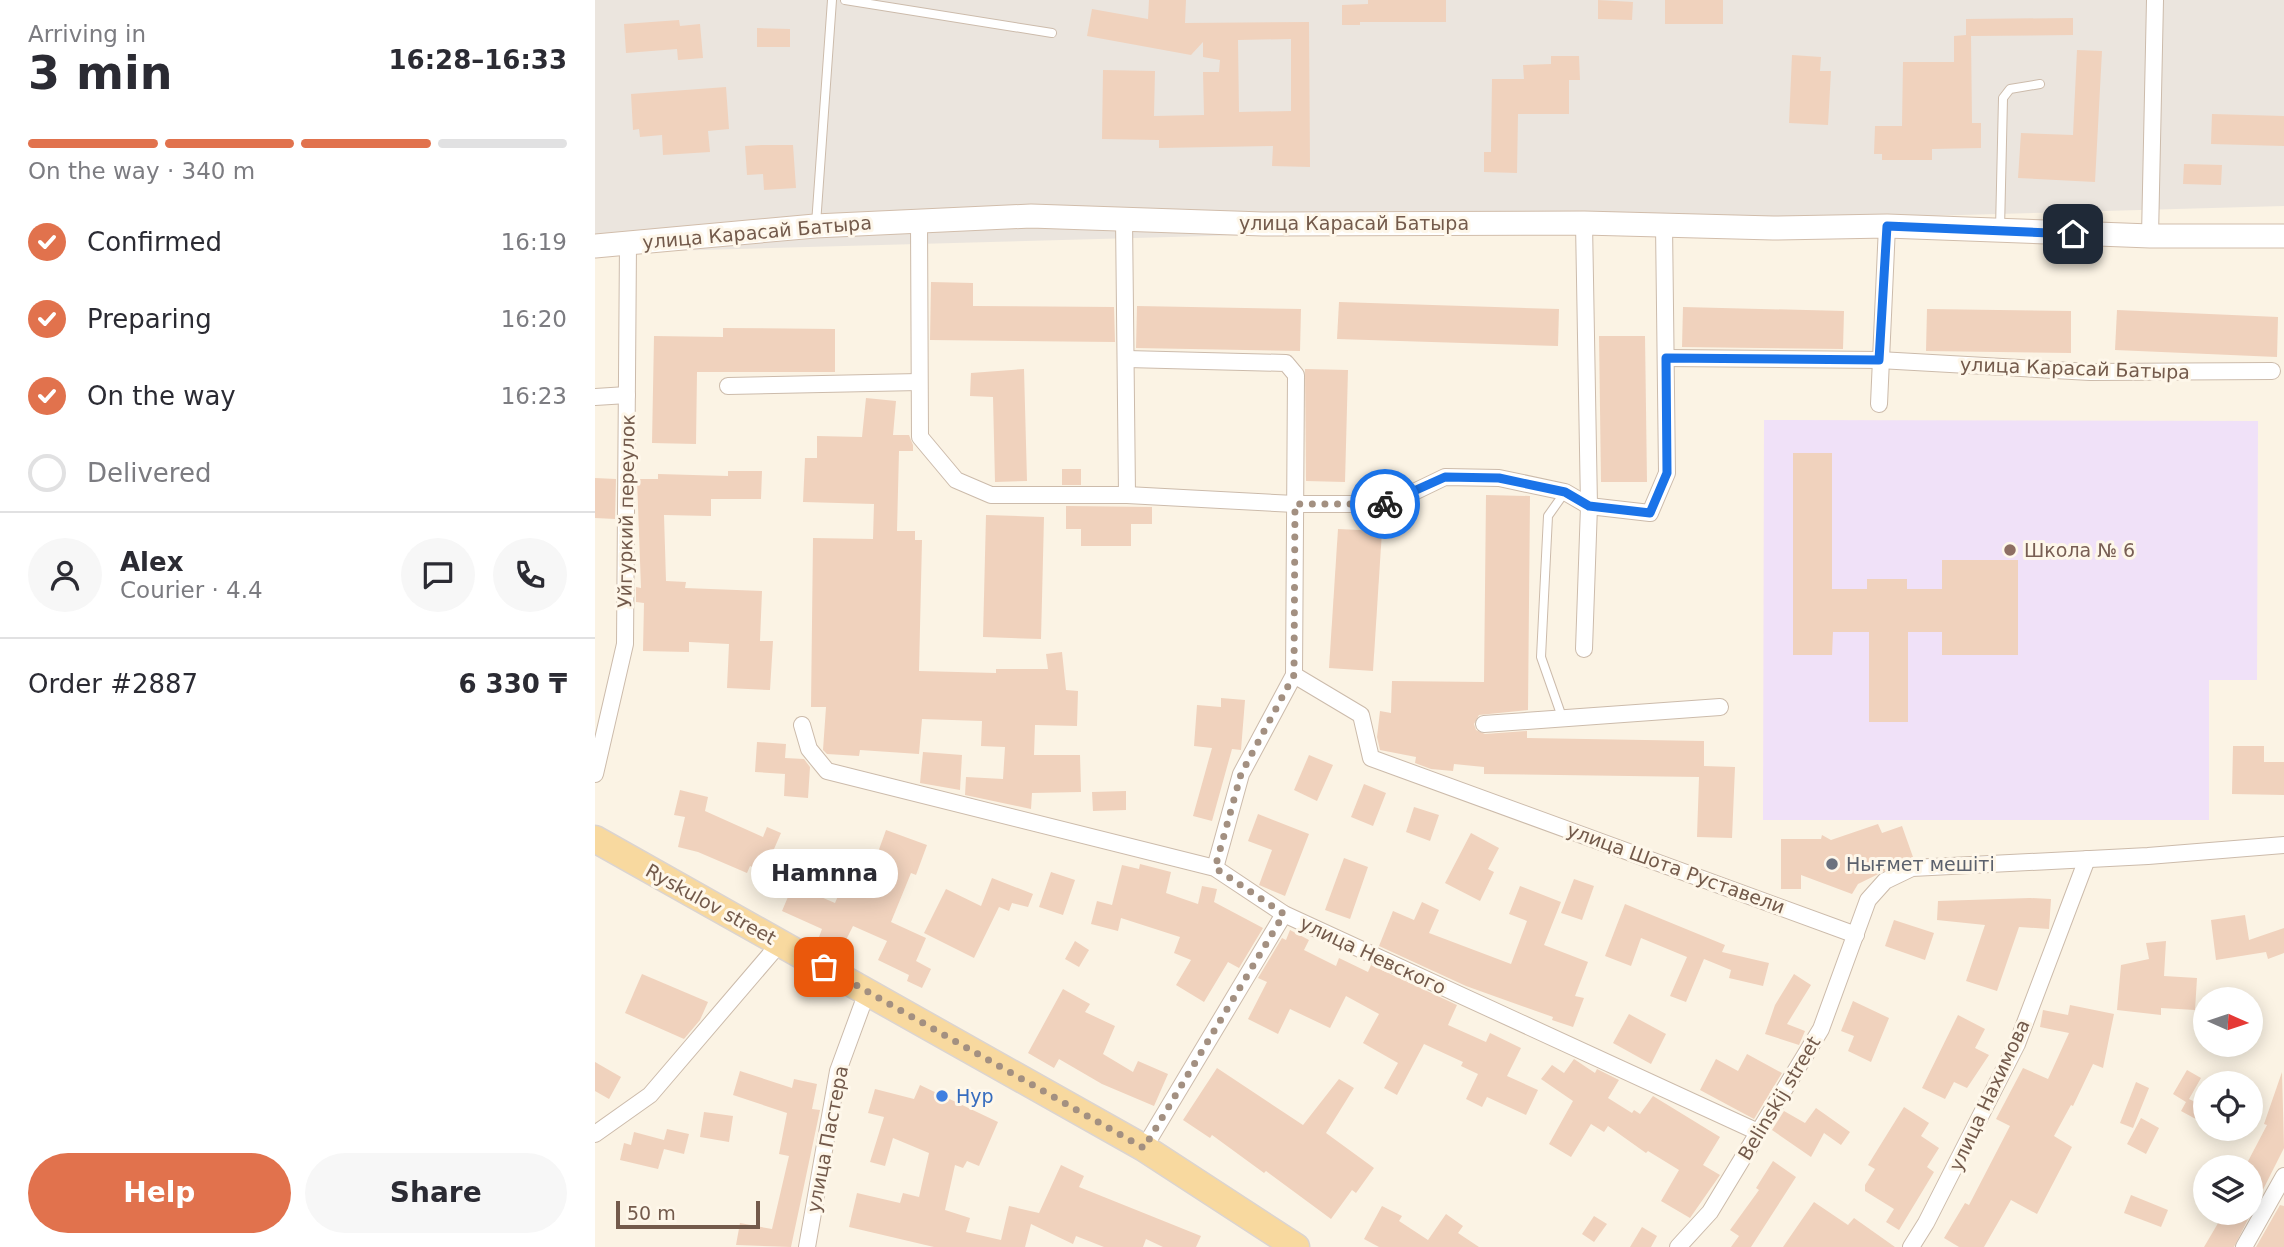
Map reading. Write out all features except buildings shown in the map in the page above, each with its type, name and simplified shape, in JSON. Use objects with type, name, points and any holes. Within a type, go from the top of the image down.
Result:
[{"type":"main road","name":"улица Карасай Батыра","points":[[595,246],[815,226],[919,219],[1031,216],[1263,224],[1584,223],[1773,228],[1887,226],[2150,236],[2284,236]]},
{"type":"main road","name":"Ryskulov street","points":[[595,839],[1144,1148],[1296,1247]]},
{"type":"street","points":[[2150,236],[2155,0]]},
{"type":"street","points":[[1124,218],[1127,495]]},
{"type":"street","points":[[919,219],[921,437],[956,480],[991,495],[1127,495],[1295,504],[1389,504],[1445,477],[1499,478],[1565,492],[1589,506],[1650,513],[1667,473],[1664,224]]},
{"type":"street","points":[[1584,223],[1589,506],[1584,649]]},
{"type":"street","points":[[1879,404],[1887,226]]},
{"type":"street","name":"Уйгуркий переулок","points":[[595,775],[625,644],[628,243]]},
{"type":"street","name":"улица Карасай Батыра","points":[[1666,358],[1879,360],[2090,372],[2272,371]]},
{"type":"street","points":[[1127,359],[1286,363],[1296,374],[1294,675],[1241,774],[1215,868]]},
{"type":"street","points":[[728,386],[919,382]]},
{"type":"street","points":[[595,397],[628,395]]},
{"type":"street","name":"улица Шота Руставели","points":[[1294,675],[1361,715],[1371,758],[1856,934]]},
{"type":"street","points":[[1484,724],[1720,707]]},
{"type":"street","name":"улица Невского","points":[[802,725],[809,749],[827,771],[1215,868],[1284,914],[1759,1132]]},
{"type":"street","points":[[1856,934],[1868,900],[1885,881],[1912,868],[2284,845]]},
{"type":"street","name":"улица Нахимова","points":[[1911,1247],[1938,1200],[2017,1044],[2087,859]]},
{"type":"street","points":[[1144,1148],[1284,914]]},
{"type":"street","name":"Belinskij street","points":[[1678,1247],[1710,1212],[1821,1030],[1856,934]]},
{"type":"street","points":[[595,1134],[650,1095],[780,943]]},
{"type":"street","name":"улица Пастера","points":[[807,1247],[838,1071],[867,992]]},
{"type":"street","points":[[2244,1247],[2284,1177]]},
{"type":"lane","points":[[815,226],[832,0]]},
{"type":"lane","points":[[845,0],[1052,33]]},
{"type":"lane","points":[[2000,232],[2003,98],[2010,89],[2040,84]]},
{"type":"lane","points":[[1562,717],[1541,657],[1548,516],[1565,492]]},
{"type":"shaded area","points":[[595,0],[2284,0],[2284,206],[595,253]]},
{"type":"shaded area","name":"Школа № 6","points":[[1764,420],[2258,421],[2257,680],[2209,680],[2209,820],[1763,820]]},
{"type":"way so far","points":[[824,967],[1144,1148],[1284,914],[1215,868],[1241,774],[1294,675],[1295,504],[1385,504]]},
{"type":"place","name":"Школа № 6","points":[[2010,550]]},
{"type":"place","name":"Нығмет мешіті","points":[[1832,864]]},
{"type":"place","name":"Hamnna","points":[[824,967]]},
{"type":"place","name":"Hyp","points":[[942,1096]]},
{"type":"route","points":[[1385,504],[1445,477],[1499,478],[1565,492],[1589,506],[1650,513],[1667,473],[1666,358],[1879,360],[1887,226],[2073,234]]}]
